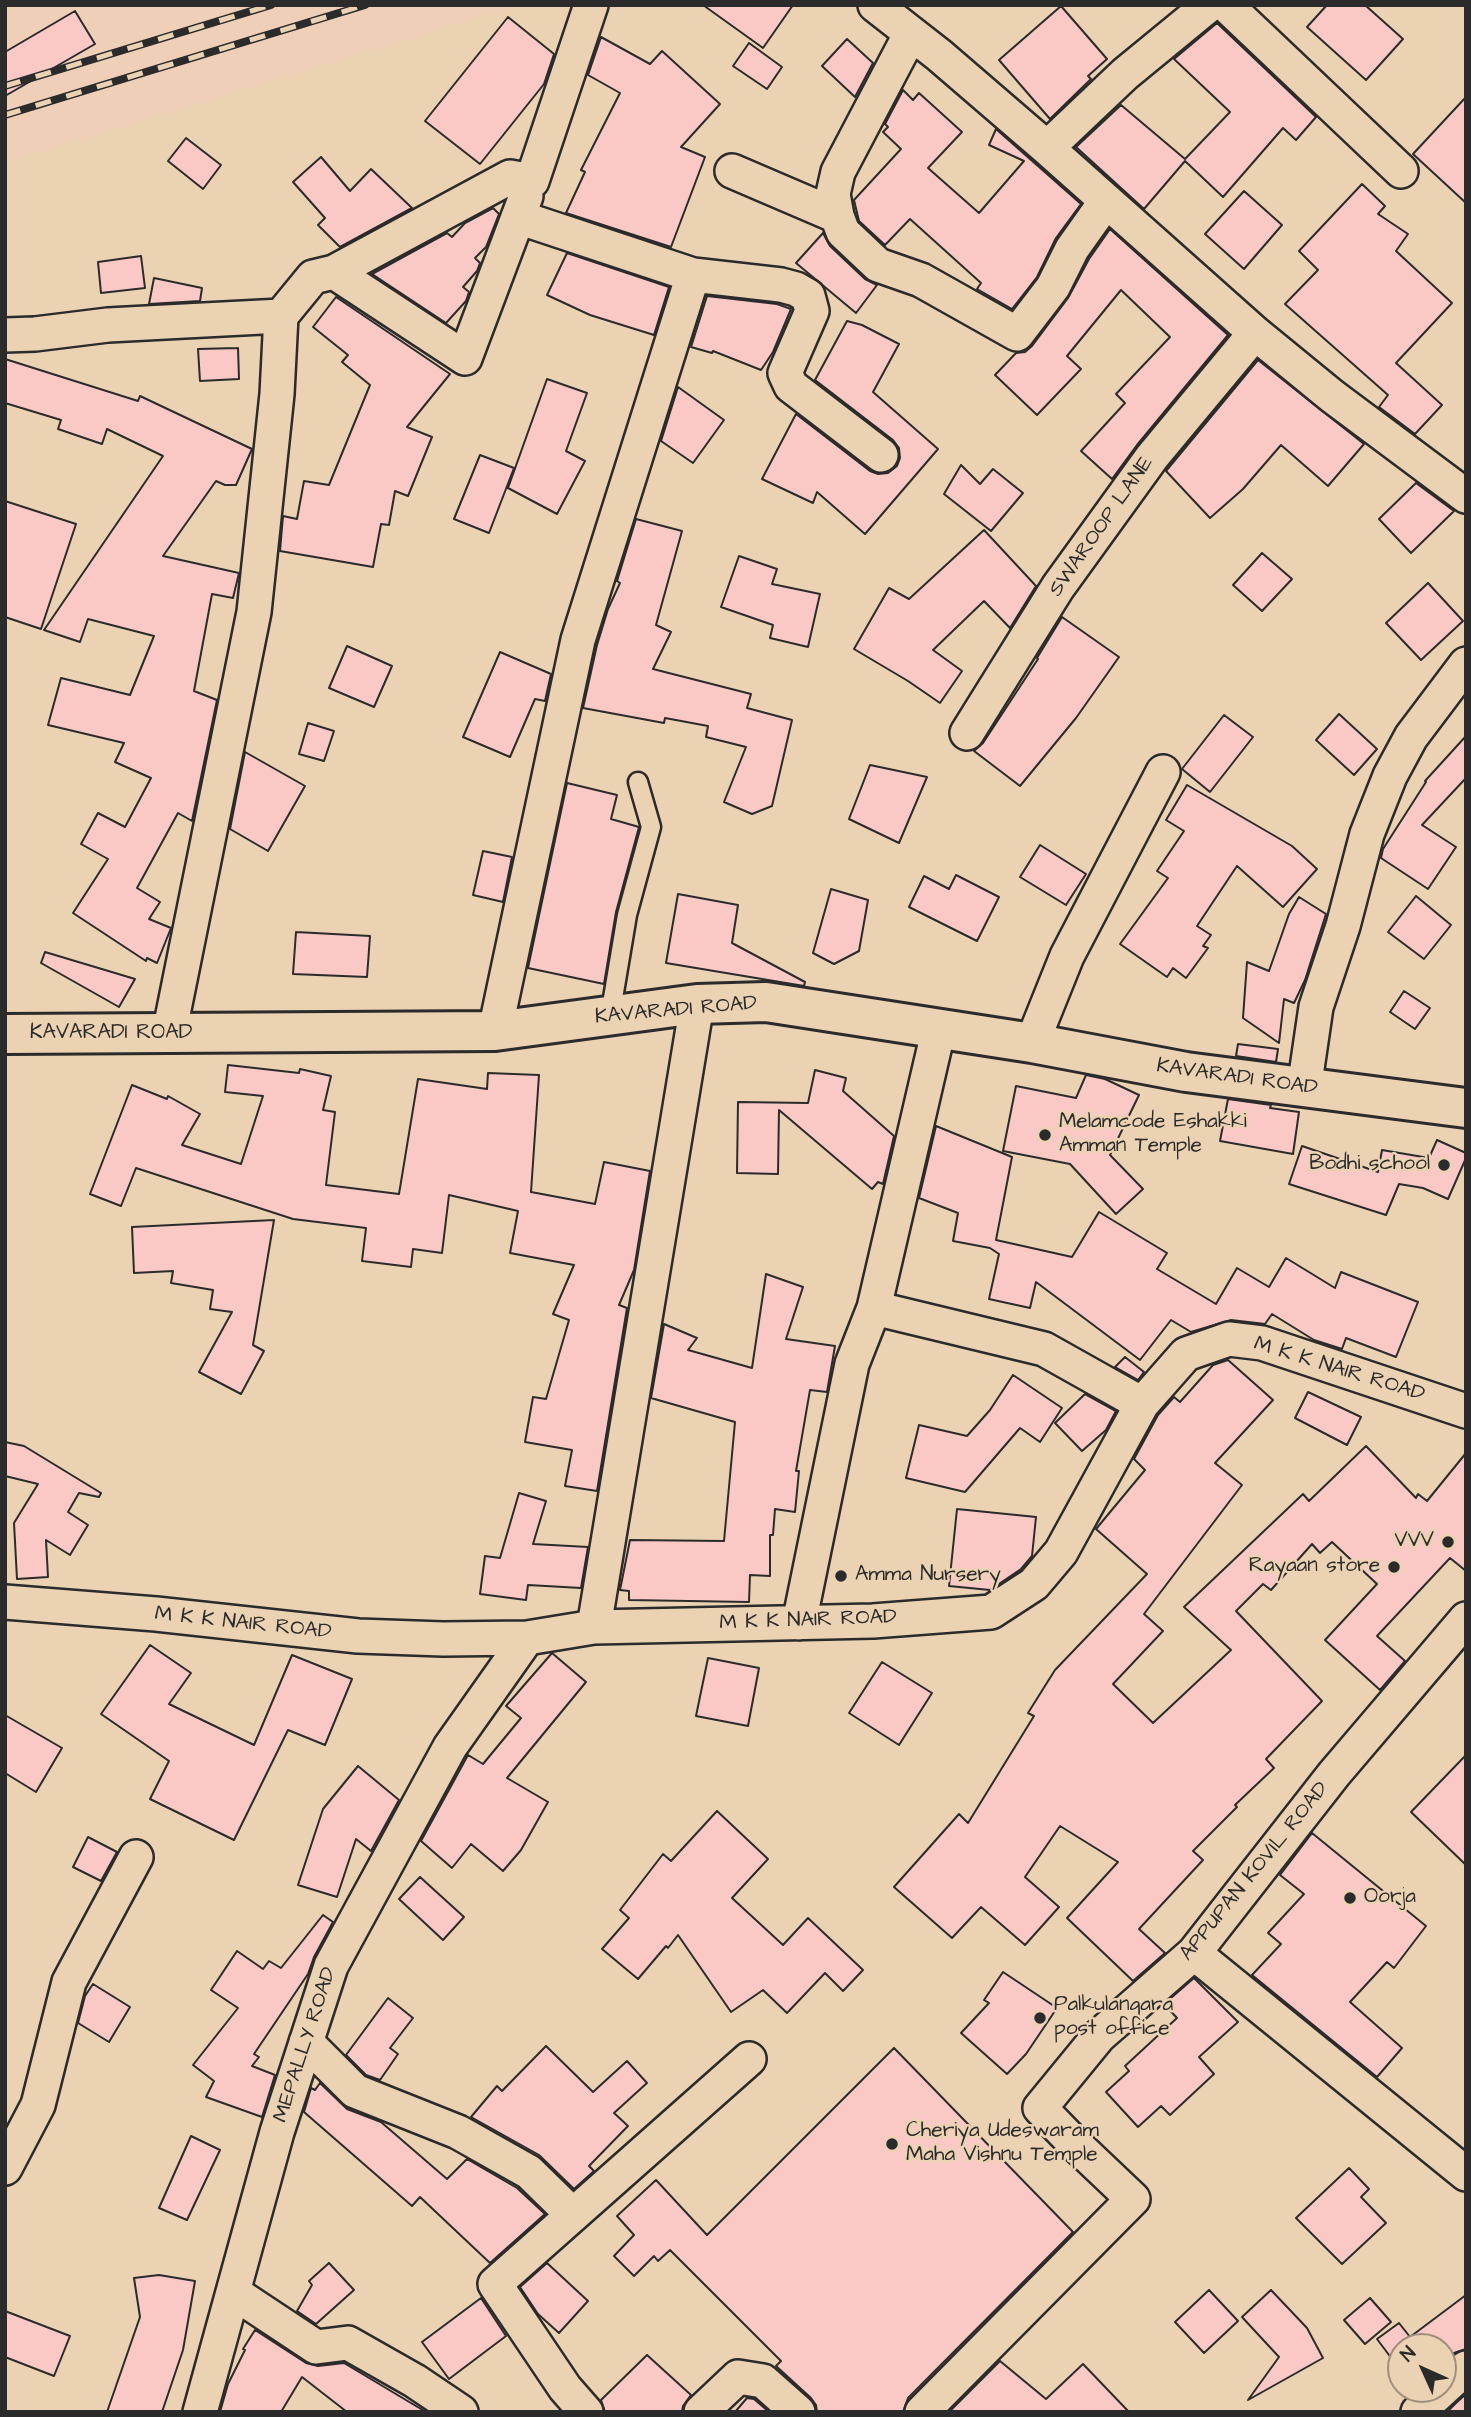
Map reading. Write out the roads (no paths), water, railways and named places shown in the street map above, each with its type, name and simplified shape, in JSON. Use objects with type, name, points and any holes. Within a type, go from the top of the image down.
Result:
[{"type":"main road","name":"KAVARADI ROAD","points":[[5,1034],[495,1031],[696,1004],[766,1002],[1032,1043],[1186,1072],[1466,1108]]},
{"type":"street","points":[[334,272],[465,358],[532,181],[591,5]]},
{"type":"street","points":[[875,5],[1047,148],[1255,333],[1332,396],[1466,496]]},
{"type":"street","points":[[1047,148],[1125,74],[1209,5]]},
{"type":"street","points":[[1226,5],[1401,171]]},
{"type":"street","points":[[911,33],[838,172],[833,194],[843,232],[878,265],[921,280],[1017,334],[1053,287],[1072,249],[1106,201]]},
{"type":"street","points":[[732,171],[837,216]]},
{"type":"street","points":[[169,1034],[254,612],[277,394],[281,316],[313,277],[334,272],[510,177],[532,181]]},
{"type":"street","points":[[519,217],[693,275],[781,285],[808,296],[812,311],[785,373],[791,386],[881,455]]},
{"type":"street","points":[[495,1031],[578,640],[693,275]]},
{"type":"street","points":[[5,335],[108,325],[281,316]]},
{"type":"street","name":"SWAROOP LANE","points":[[967,733],[1058,587],[1152,457],[1255,333]]},
{"type":"street","points":[[1304,1088],[1316,1007],[1343,926],[1367,834],[1390,776],[1411,737],[1466,664]]},
{"type":"street","points":[[1032,1043],[1067,956],[1163,772]]},
{"type":"street","points":[[594,1626],[696,1004]]},
{"type":"street","points":[[799,1623],[852,1364],[874,1308],[939,1028]]},
{"type":"street","points":[[874,1308],[1044,1349],[1142,1405]]},
{"type":"street","name":"M K K NAIR ROAD","points":[[5,1602],[156,1614],[358,1636],[443,1639],[527,1638],[594,1626],[873,1621],[991,1612],[1034,1584],[1060,1552],[1142,1405],[1186,1354],[1229,1339],[1262,1343],[1466,1411]]},
{"type":"street","name":"APPUPAN KOVIL ROAD","points":[[922,2412],[1133,2199],[1040,2108],[1099,2036],[1194,1952],[1334,1774],[1466,1619]]},
{"type":"street","name":"MEPALLY ROAD","points":[[200,2412],[277,2132],[331,1966],[450,1747],[527,1638]]},
{"type":"street","points":[[5,2168],[38,2105],[69,1982],[136,1857]]},
{"type":"street","points":[[1194,1952],[1466,2174]]},
{"type":"street","points":[[306,2042],[355,2091],[458,2132],[529,2172],[573,2215]]},
{"type":"street","points":[[586,2412],[565,2388],[495,2284],[749,2059]]},
{"type":"street","points":[[233,2292],[316,2347],[348,2343],[415,2381],[461,2412]]},
{"type":"street","points":[[701,2412],[738,2377],[763,2381],[798,2412]]},
{"type":"lane","points":[[610,1016],[627,915],[651,827],[638,782]]},
{"type":"railway","points":[[5,86],[271,5]]},
{"type":"railway","points":[[5,115],[365,5]]},
{"type":"place","name":"Melamcode Eshakki Amman Temple","points":[[1045,1135]]},
{"type":"place","name":"Bodhi school","points":[[1444,1165]]},
{"type":"place","name":"VVV","points":[[1448,1542]]},
{"type":"place","name":"Rayaan store","points":[[1394,1567]]},
{"type":"place","name":"Amma Nursery","points":[[841,1576]]},
{"type":"place","name":"Oorja","points":[[1350,1898]]},
{"type":"place","name":"Palkulangara post office","points":[[1040,2018]]},
{"type":"place","name":"Cheriya Udeswaram Maha Vishnu Temple","points":[[892,2144]]}]
